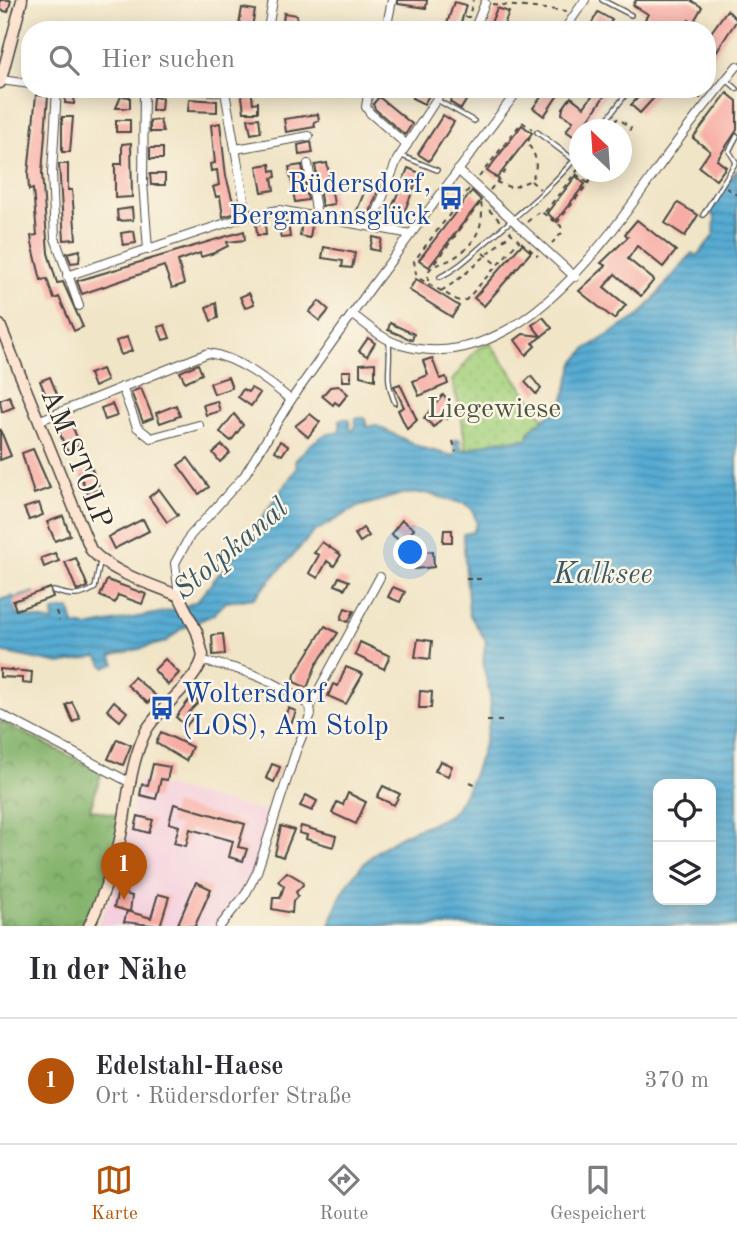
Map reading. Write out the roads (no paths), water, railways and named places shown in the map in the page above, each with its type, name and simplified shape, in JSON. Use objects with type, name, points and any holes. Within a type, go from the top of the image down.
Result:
[{"type":"main road","points":[[0,81],[22,0]]},
{"type":"main road","name":"AM STOLP","points":[[0,324],[86,540],[100,559],[180,598]]},
{"type":"main road","points":[[89,926],[109,884],[131,783],[149,727],[202,662],[197,632],[180,598]]},
{"type":"street","points":[[269,21],[273,0]]},
{"type":"street","points":[[388,21],[393,0]]},
{"type":"street","points":[[570,21],[583,3]]},
{"type":"street","points":[[479,21],[488,4]]},
{"type":"street","points":[[716,92],[737,66]]},
{"type":"street","points":[[0,81],[21,83]]},
{"type":"street","points":[[56,98],[52,173],[55,238],[79,306]]},
{"type":"street","points":[[144,98],[143,182],[148,250]]},
{"type":"street","points":[[226,98],[247,216]]},
{"type":"street","points":[[368,98],[366,107],[370,113],[407,145]]},
{"type":"street","points":[[180,598],[175,586],[177,555],[190,536],[244,476],[291,400],[352,314],[512,98]]},
{"type":"street","points":[[352,314],[389,341],[411,348],[477,345],[515,325],[575,277],[712,98]]},
{"type":"street","points":[[372,225],[401,155],[437,100]]},
{"type":"street","points":[[236,149],[309,136]]},
{"type":"street","points":[[308,164],[317,215]]},
{"type":"street","points":[[458,170],[474,183],[484,198],[516,220],[575,277]]},
{"type":"street","points":[[67,276],[247,216],[279,210],[411,234]]},
{"type":"street","points":[[38,421],[208,353],[217,354],[264,378],[291,400]]},
{"type":"street","points":[[122,387],[137,427],[151,438],[199,425]]},
{"type":"street","points":[[220,926],[244,895],[257,872],[296,751],[311,714],[310,706],[380,577]]},
{"type":"street","points":[[202,662],[251,672],[290,691],[310,706]]},
{"type":"street","points":[[0,714],[131,783]]},
{"type":"lane","points":[[602,0],[631,15]]},
{"type":"lane","points":[[726,79],[737,89]]},
{"type":"lane","points":[[607,119],[623,98]]},
{"type":"lane","points":[[437,100],[474,121]]},
{"type":"lane","points":[[537,132],[569,156]]},
{"type":"lane","points":[[703,215],[736,162],[729,152],[737,136]]},
{"type":"lane","points":[[401,155],[437,170]]},
{"type":"lane","points":[[440,276],[461,267],[516,220],[569,165]]},
{"type":"lane","points":[[389,341],[391,365],[387,383],[395,403]]},
{"type":"lane","points":[[53,591],[68,597],[94,588],[100,559]]},
{"type":"water","name":"Kalksee","points":[[737,170],[737,926],[330,926],[350,881],[371,856],[398,837],[443,818],[456,808],[481,754],[489,723],[490,697],[484,663],[486,641],[469,614],[463,534],[473,532],[477,523],[472,509],[465,504],[425,493],[402,494],[358,507],[314,532],[254,598],[226,602],[213,615],[181,629],[166,642],[111,656],[115,664],[105,667],[97,657],[60,664],[0,652],[0,600],[12,596],[15,598],[34,592],[38,602],[15,610],[18,615],[53,622],[53,611],[70,609],[74,625],[87,627],[179,609],[197,601],[245,542],[297,468],[295,461],[320,438],[340,431],[340,419],[349,419],[350,430],[354,430],[356,418],[365,418],[367,427],[375,425],[422,448],[454,456],[456,452],[453,441],[459,439],[462,451],[496,441],[527,439],[531,429],[562,405],[574,363],[586,349],[640,315],[692,253],[697,256],[714,235],[715,217],[709,212]]},
{"type":"place","name":"Rüdersdorf, Bergmannsglück","points":[[451,198]]},
{"type":"place","name":"Woltersdorf (LOS), Am Stolp","points":[[162,708]]},
{"type":"place","name":"Edelstahl-Haese","points":[[124,900]]},
{"type":"park label","name":"Liegewiese","points":[[494,407]]},
{"type":"water label","name":"Stolpkanal","points":[[230,548]]}]
